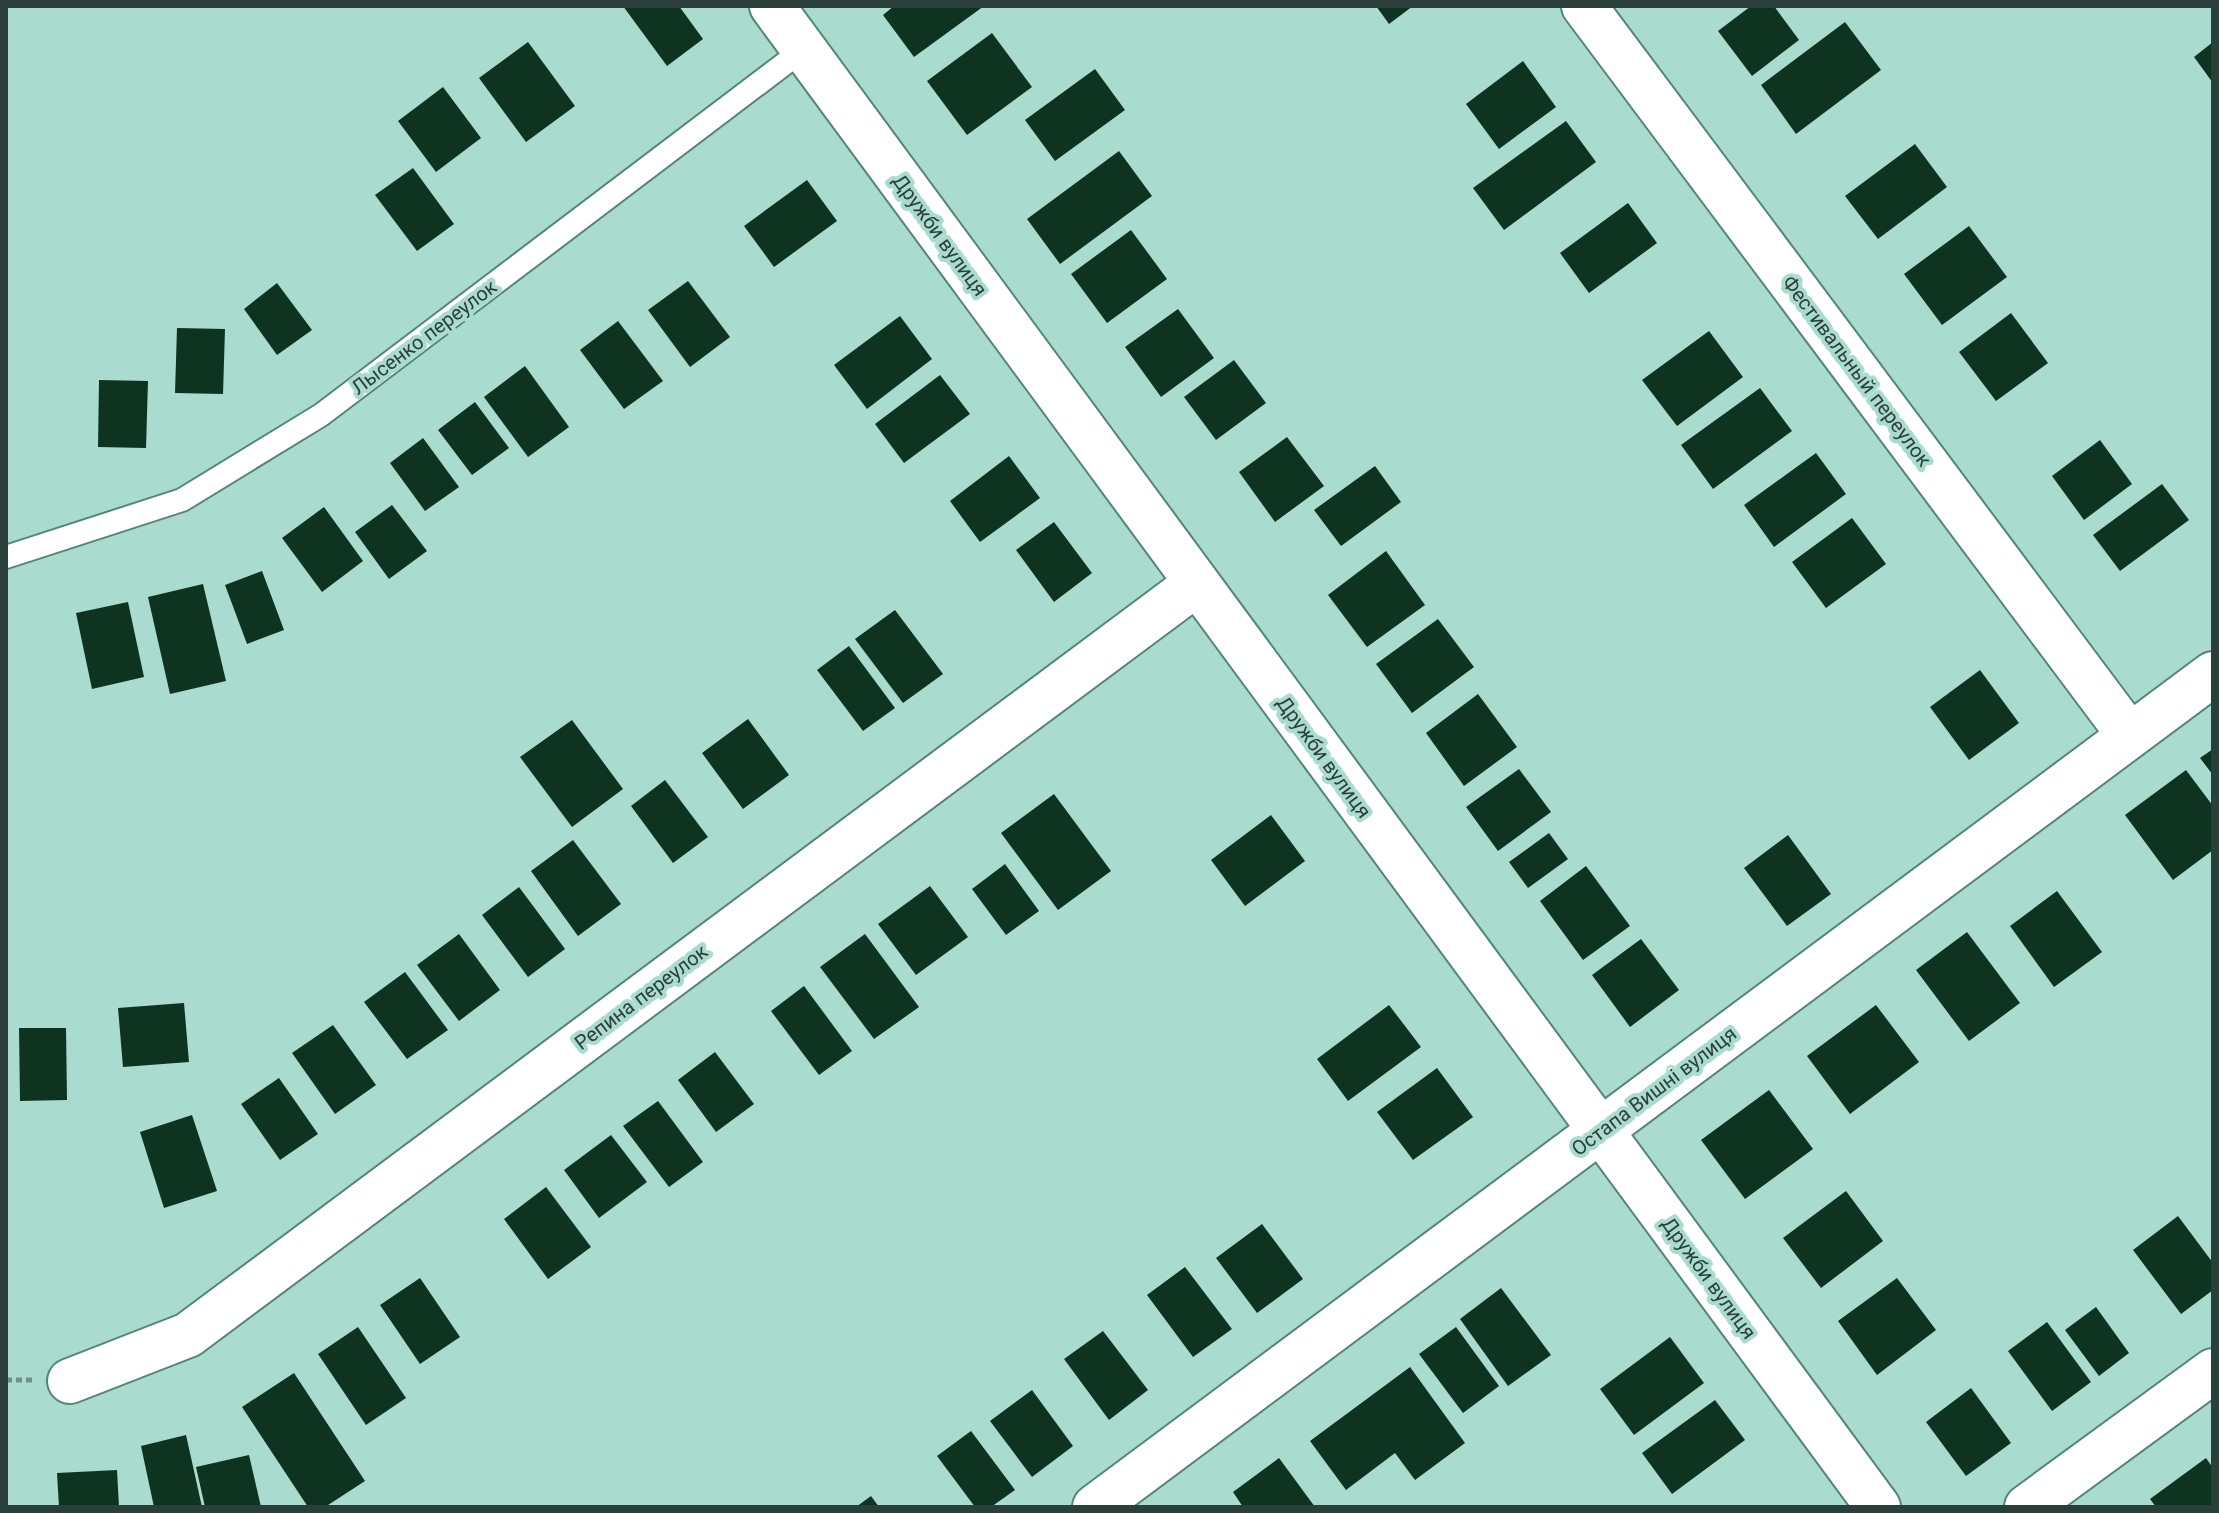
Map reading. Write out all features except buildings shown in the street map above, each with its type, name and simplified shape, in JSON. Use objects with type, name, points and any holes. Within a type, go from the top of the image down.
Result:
[{"type":"street","name":"Дружби вулиця","points":[[772,6],[1878,1507]]},
{"type":"street","name":"Фестивальный переулок","points":[[1584,6],[2130,736]]},
{"type":"street","name":"Репина переулок","points":[[70,1381],[188,1335],[1196,584]]},
{"type":"street","name":"Остапа Вишні вулиця","points":[[1095,1507],[2213,674]]},
{"type":"street","points":[[2027,1507],[2213,1371]]},
{"type":"lane","name":"Лысенко переулок","points":[[6,557],[182,500],[321,415],[804,49]]}]
